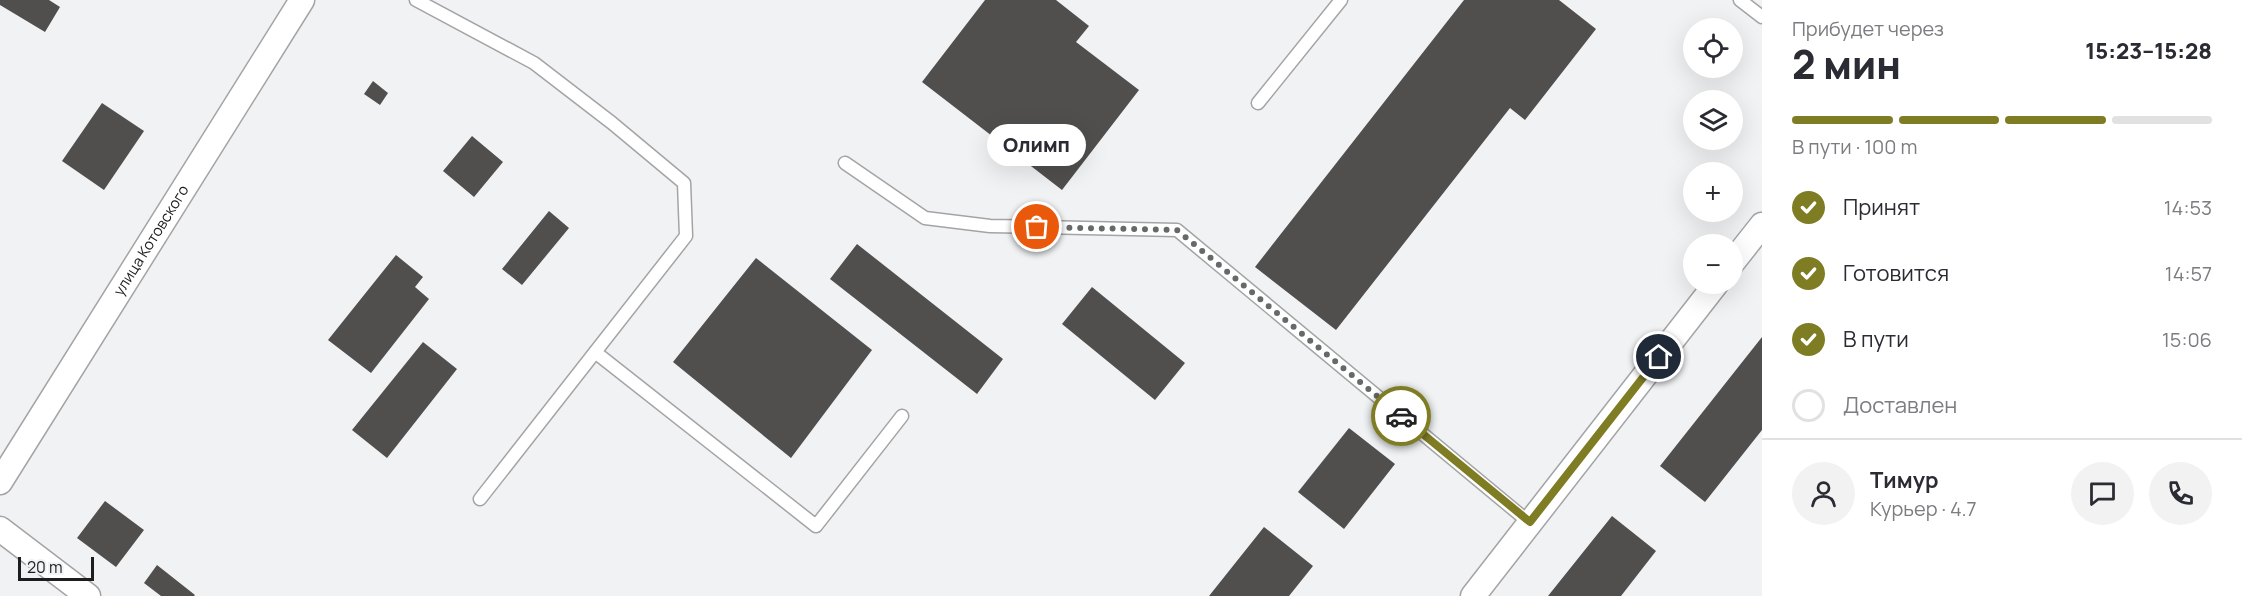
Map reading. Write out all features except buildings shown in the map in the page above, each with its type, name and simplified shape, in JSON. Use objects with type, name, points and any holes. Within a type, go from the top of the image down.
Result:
[{"type":"street","name":"улица Котовского","points":[[0,482],[302,0]]},
{"type":"street","points":[[1743,249],[1762,225]]},
{"type":"street","points":[[1473,596],[1708,294]]},
{"type":"street","points":[[0,529],[88,596]]},
{"type":"lane","points":[[416,0],[534,63],[612,123],[684,183],[686,236],[480,499]]},
{"type":"lane","points":[[1258,103],[1341,0]]},
{"type":"lane","points":[[1740,0],[1762,17]]},
{"type":"lane","points":[[845,163],[925,218],[990,226],[1177,230],[1530,522]]},
{"type":"lane","points":[[595,352],[816,526],[902,416]]},
{"type":"way so far","points":[[1037,227],[1177,230],[1401,416]]},
{"type":"place","name":"Олимп","points":[[1037,227]]},
{"type":"route","points":[[1401,416],[1530,522],[1659,357]]}]
